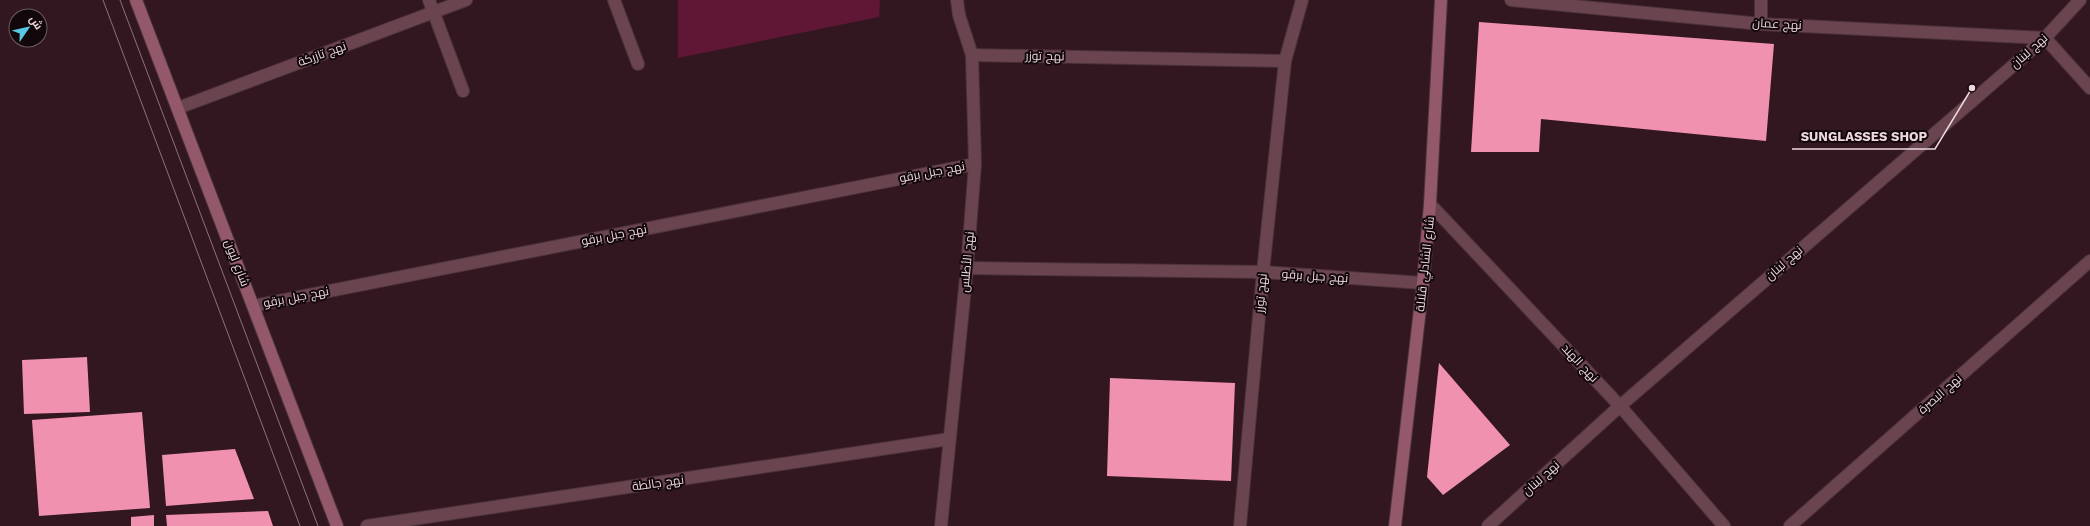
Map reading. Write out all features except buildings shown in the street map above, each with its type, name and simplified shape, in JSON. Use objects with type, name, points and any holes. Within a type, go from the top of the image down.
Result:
[{"type":"street","name":"شارع ليون","points":[[136,0],[337,526]]},
{"type":"street","points":[[429,0],[463,91]]},
{"type":"street","name":"نهج تازركة","points":[[178,108],[466,0]]},
{"type":"street","points":[[614,0],[638,64]]},
{"type":"street","name":"نهج الأطلس","points":[[941,526],[967,268],[975,164],[972,54],[959,15],[957,0]]},
{"type":"street","name":"نهج توزر","points":[[1240,526],[1263,272],[1285,61],[1302,0]]},
{"type":"street","name":"شارع الشادلي قلالة","points":[[1395,526],[1423,283],[1430,204],[1441,0]]},
{"type":"street","name":"نهج عمان","points":[[1511,0],[1762,24],[2045,38]]},
{"type":"street","points":[[1761,0],[1762,24]]},
{"type":"street","name":"نهج لبنان","points":[[1488,526],[1620,406],[2045,38],[2080,0]]},
{"type":"street","points":[[2045,38],[2090,88]]},
{"type":"street","name":"نهج توزر","points":[[972,54],[1285,61]]},
{"type":"street","name":"نهج جبل برقو","points":[[253,306],[975,164]]},
{"type":"street","name":"نهج الهند","points":[[1430,204],[1620,406],[1724,526]]},
{"type":"street","name":"نهج البصرة","points":[[1790,526],[2090,261]]},
{"type":"street","name":"نهج جبل برقو","points":[[967,268],[1263,272],[1423,283]]},
{"type":"street","name":"نهج جالطة","points":[[367,526],[949,439]]},
{"type":"shaded area","points":[[678,0],[880,0],[879,17],[678,58]]},
{"type":"tram line","points":[[103,0],[300,526]]},
{"type":"tram line","points":[[120,0],[318,526]]},
{"type":"place","name":"SUNGLASSES SHOP","points":[[1972,88]]}]
